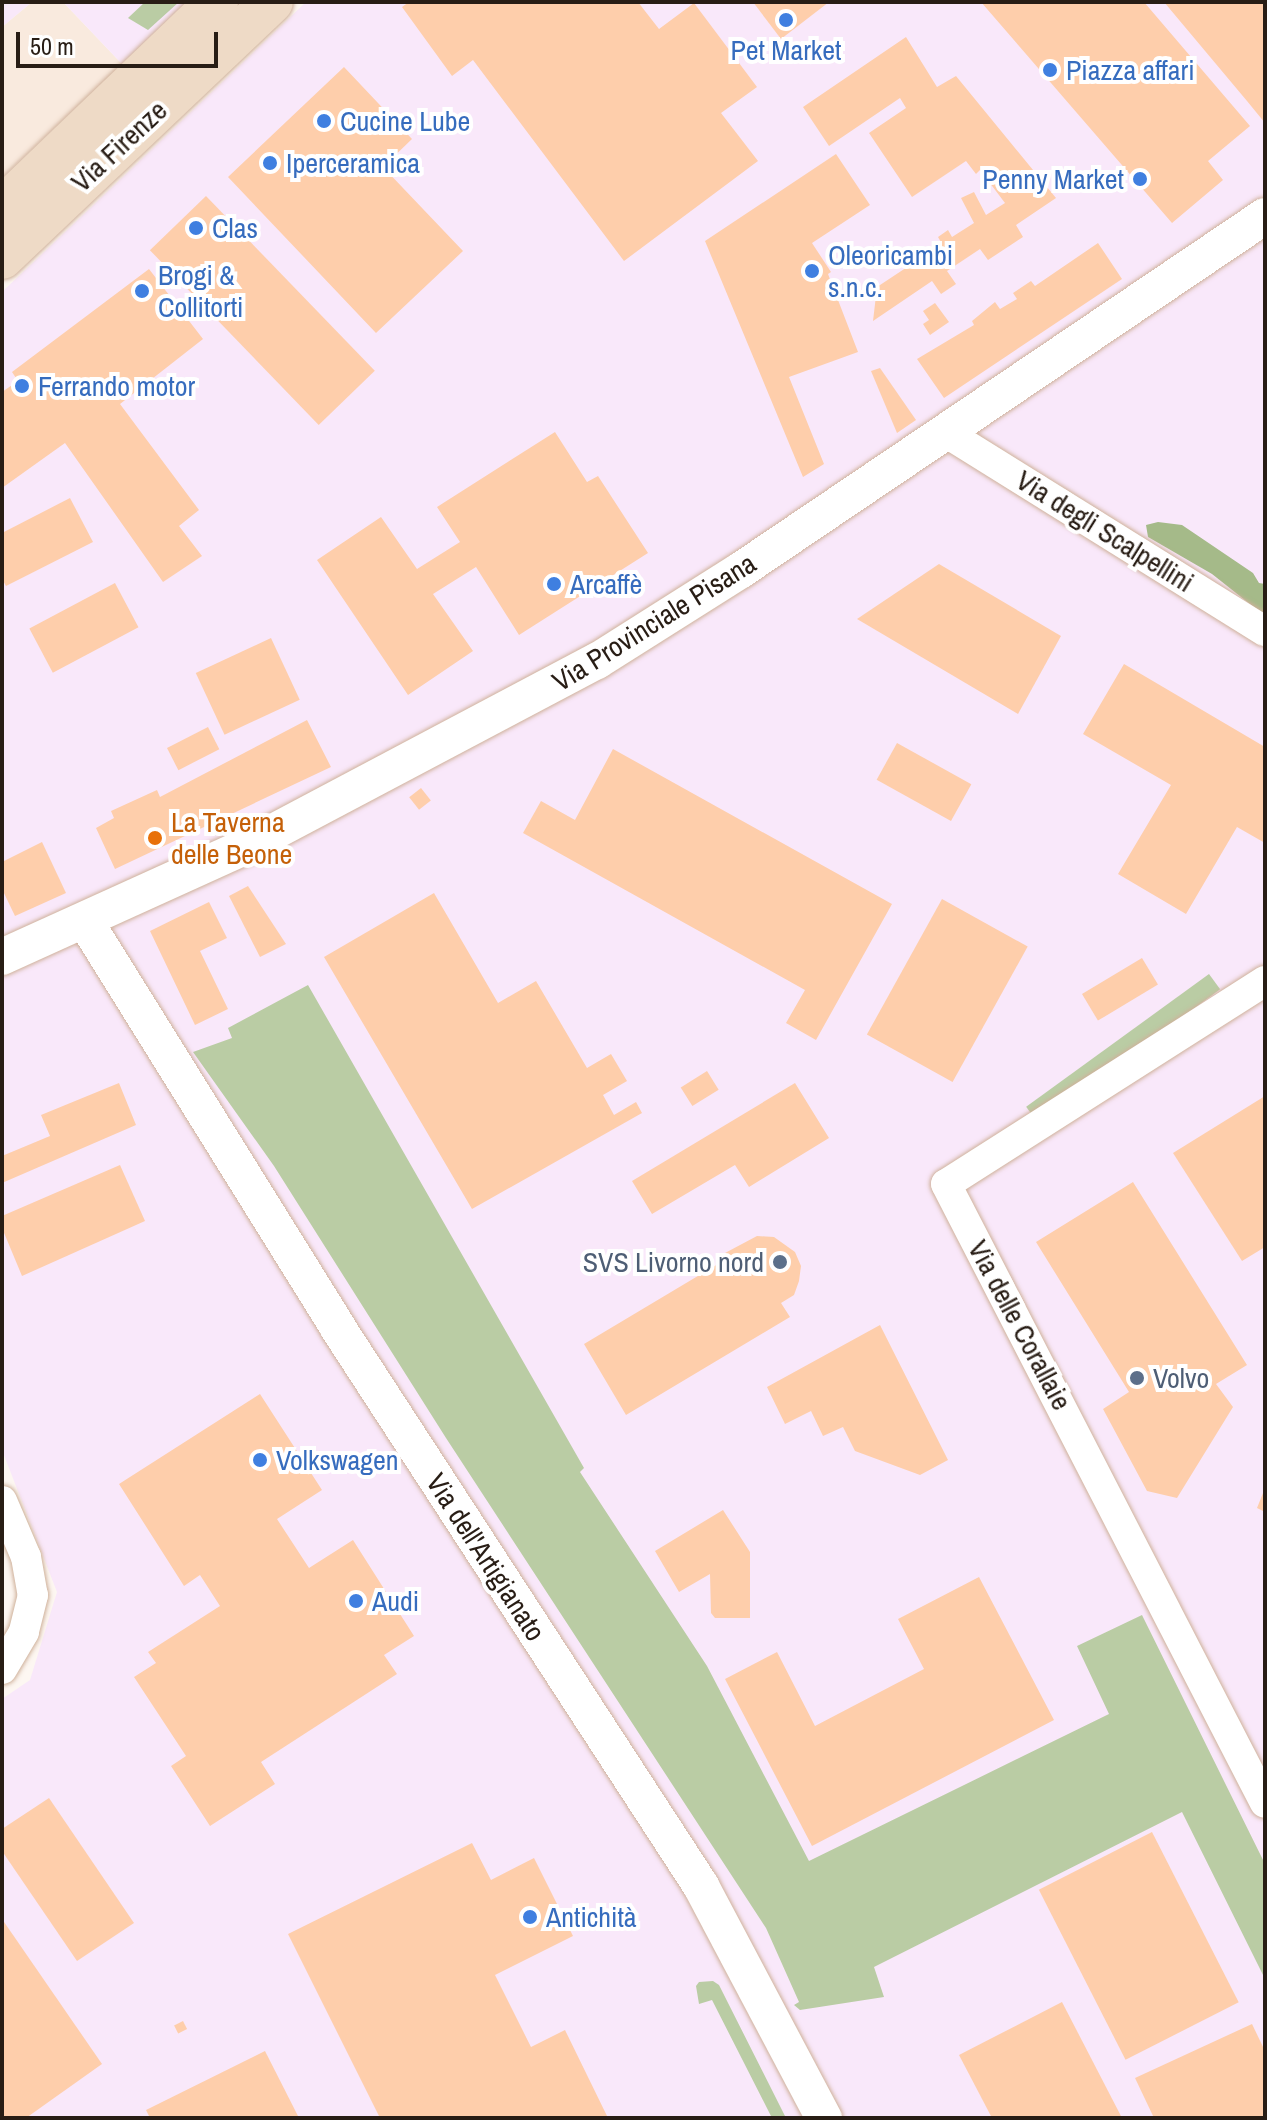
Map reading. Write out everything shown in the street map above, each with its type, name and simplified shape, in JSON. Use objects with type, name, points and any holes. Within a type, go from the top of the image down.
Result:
[{"type":"main road","name":"Via Firenze","points":[[2,208],[217,2]]},
{"type":"main road","name":"Via Firenze","points":[[2,258],[272,2]]},
{"type":"street","name":"Via Provinciale Pisana","points":[[2,957],[259,840],[597,661],[741,570],[1265,216]]},
{"type":"street","name":"Via degli Scalpellini","points":[[945,432],[1265,631]]},
{"type":"street","name":"Via dell'Artigianato","points":[[85,921],[338,1328],[701,1886],[824,2118]]},
{"type":"street","name":"Via delle Corallaie","points":[[1265,981],[946,1184],[1265,1803]]},
{"type":"street","points":[[2,1501],[26,1557],[33,1595],[21,1640],[2,1669]]},
{"type":"shaded area","points":[[2,2],[32,2],[2,27]]},
{"type":"shaded area","points":[[32,2],[63,2],[122,64],[2,177],[2,27]]},
{"type":"shaded area","points":[[63,2],[189,2],[122,64]]},
{"type":"shaded area","points":[[306,2],[1265,2],[1265,2118],[2,2118],[2,1699],[30,1680],[57,1592],[2,1450],[2,292]]},
{"type":"green space","points":[[145,2],[179,2],[148,30],[128,18]]},
{"type":"green space","points":[[1158,522],[1182,525],[1253,573],[1259,583],[1265,584],[1265,616],[1212,574],[1148,537],[1146,525]]},
{"type":"green space","points":[[1209,974],[1220,989],[1037,1122],[1026,1107]]},
{"type":"green space","points":[[308,985],[584,1468],[580,1472],[707,1666],[809,1861],[1109,1714],[1077,1646],[1142,1615],[1265,1864],[1265,1979],[1182,1812],[874,1967],[884,1997],[800,2010],[794,2005],[799,2002],[766,1928],[446,1438],[274,1166],[193,1052],[232,1038],[228,1028]]},
{"type":"green space","points":[[713,1981],[719,1985],[786,2118],[772,2118],[712,2000],[699,2004],[696,1986],[699,1982]]},
{"type":"building","points":[[409,2],[638,2],[659,29],[694,3],[757,87],[721,113],[758,161],[624,261],[473,60],[452,76],[402,7]]},
{"type":"building","name":"Pet Market","points":[[753,2],[829,2],[781,39]]},
{"type":"building","points":[[981,2],[1144,2],[1250,126],[1208,161],[1223,180],[1172,223]]},
{"type":"building","points":[[1164,2],[1265,2],[1265,123],[1247,101]]},
{"type":"building","points":[[906,37],[937,87],[956,76],[1056,198],[1016,225],[1023,237],[988,260],[980,249],[947,271],[956,284],[941,294],[932,281],[873,321],[877,287],[942,244],[938,237],[948,230],[952,237],[974,223],[961,198],[974,192],[986,215],[1005,203],[980,170],[976,174],[966,161],[912,197],[869,133],[906,108],[900,98],[829,146],[803,107]]},
{"type":"building","points":[[344,67],[412,139],[383,167],[463,251],[376,333],[228,177]]},
{"type":"building","points":[[836,154],[870,205],[812,243],[831,272],[828,274],[858,352],[789,377],[824,464],[803,477],[705,241]]},
{"type":"building","points":[[206,196],[375,371],[319,425],[150,250]]},
{"type":"building","points":[[1098,243],[1122,279],[944,398],[917,359],[974,325],[972,321],[995,302],[1000,309],[1017,299],[1013,293],[1031,281],[1035,286]]},
{"type":"building","points":[[149,269],[203,339],[120,404],[199,510],[179,526],[202,556],[163,582],[65,443],[2,488],[2,392],[18,381],[12,372]]},
{"type":"building","points":[[935,303],[949,322],[930,335],[923,324],[929,320],[923,311]]},
{"type":"building","points":[[880,368],[916,420],[897,433],[871,371]]},
{"type":"building","points":[[555,432],[587,482],[598,476],[648,553],[519,635],[476,567],[433,594],[473,651],[408,695],[317,560],[381,517],[417,569],[460,542],[437,507]]},
{"type":"building","points":[[70,498],[93,542],[6,586],[2,579],[2,533]]},
{"type":"building","points":[[939,564],[1061,636],[1018,714],[857,619]]},
{"type":"building","points":[[115,583],[138,627],[53,673],[29,629]]},
{"type":"building","points":[[271,638],[300,700],[225,735],[196,673]]},
{"type":"building","points":[[1124,664],[1265,747],[1265,843],[1237,827],[1186,914],[1118,874],[1171,785],[1083,734]]},
{"type":"building","points":[[307,720],[331,767],[115,869],[96,828],[114,818],[111,811],[157,790],[160,797]]},
{"type":"building","points":[[208,727],[219,749],[178,770],[167,748]]},
{"type":"building","points":[[897,743],[971,784],[951,821],[877,780]]},
{"type":"building","points":[[613,749],[892,904],[816,1040],[786,1023],[805,990],[523,833],[541,801],[575,820]]},
{"type":"building","points":[[421,788],[431,801],[419,810],[409,797]]},
{"type":"building","points":[[42,842],[66,893],[15,916],[2,889],[2,862]]},
{"type":"building","points":[[248,886],[286,944],[260,957],[229,896]]},
{"type":"building","points":[[434,893],[498,1003],[536,981],[587,1068],[611,1054],[627,1081],[603,1095],[614,1115],[636,1102],[642,1113],[472,1209],[324,957]]},
{"type":"building","points":[[942,899],[1028,947],[953,1082],[867,1035]]},
{"type":"building","points":[[209,902],[227,938],[200,951],[228,1009],[195,1025],[150,931]]},
{"type":"building","points":[[1142,958],[1158,985],[1098,1021],[1082,994]]},
{"type":"building","points":[[707,1071],[719,1090],[692,1106],[681,1087]]},
{"type":"building","points":[[119,1083],[136,1125],[2,1183],[2,1156],[50,1136],[41,1115]]},
{"type":"building","points":[[795,1083],[829,1138],[749,1187],[735,1165],[652,1214],[632,1181]]},
{"type":"building","points":[[1265,1096],[1265,1247],[1242,1261],[1173,1153]]},
{"type":"building","points":[[120,1165],[145,1221],[22,1276],[2,1228],[2,1216]]},
{"type":"building","points":[[1133,1182],[1247,1365],[1216,1384],[1233,1407],[1177,1498],[1147,1491],[1103,1409],[1129,1392],[1036,1242]]},
{"type":"building","points":[[757,1236],[774,1237],[795,1252],[801,1266],[794,1295],[781,1303],[790,1317],[626,1415],[584,1344],[728,1258],[725,1253]]},
{"type":"building","points":[[880,1325],[948,1460],[920,1475],[855,1451],[843,1427],[823,1436],[811,1411],[785,1424],[767,1387]]},
{"type":"building","points":[[260,1394],[322,1490],[277,1519],[309,1568],[353,1540],[414,1636],[384,1655],[397,1674],[261,1762],[275,1784],[210,1826],[171,1766],[186,1756],[134,1677],[156,1663],[148,1652],[220,1606],[200,1575],[184,1586],[119,1484]]},
{"type":"building","points":[[1265,1488],[1265,1512],[1257,1508]]},
{"type":"building","points":[[723,1510],[750,1552],[750,1618],[715,1618],[711,1613],[710,1574],[679,1592],[655,1551]]},
{"type":"building","points":[[979,1577],[1054,1720],[812,1846],[725,1679],[777,1652],[815,1726],[924,1669],[898,1619]]},
{"type":"building","points":[[49,1798],[134,1923],[77,1961],[2,1851],[2,1829]]},
{"type":"building","points":[[1152,1832],[1239,2002],[1126,2060],[1039,1890]]},
{"type":"building","points":[[472,1843],[491,1880],[534,1858],[573,1936],[495,1975],[531,2047],[565,2030],[608,2118],[380,2118],[288,1934]]},
{"type":"building","points":[[2,1919],[102,2064],[26,2118],[2,2118]]},
{"type":"building","points":[[1062,2002],[1122,2118],[992,2118],[959,2055]]},
{"type":"building","points":[[183,2021],[187,2029],[178,2034],[174,2026]]},
{"type":"building","points":[[1252,2024],[1265,2051],[1265,2118],[1154,2118],[1135,2078]]},
{"type":"building","points":[[265,2051],[299,2118],[150,2118],[146,2110]]},
{"type":"place","name":"Pet Market","points":[[786,20]]},
{"type":"place","name":"Piazza affari","points":[[1050,70]]},
{"type":"place","name":"Cucine Lube","points":[[324,121]]},
{"type":"place","name":"Iperceramica","points":[[270,163]]},
{"type":"place","name":"Penny Market","points":[[1140,179]]},
{"type":"place","name":"Clas","points":[[196,228]]},
{"type":"place","name":"Oleoricambi s.n.c.","points":[[812,271]]},
{"type":"place","name":"Brogi & Collitorti","points":[[142,291]]},
{"type":"place","name":"Ferrando motor","points":[[22,386]]},
{"type":"place","name":"Arcaffè","points":[[554,584]]},
{"type":"place","name":"La Taverna delle Beone","points":[[155,838]]},
{"type":"place","name":"SVS Livorno nord","points":[[780,1262]]},
{"type":"place","name":"Volvo","points":[[1137,1378]]},
{"type":"place","name":"Volkswagen","points":[[260,1460]]},
{"type":"place","name":"Audi","points":[[356,1601]]},
{"type":"place","name":"Antichità","points":[[530,1917]]}]
